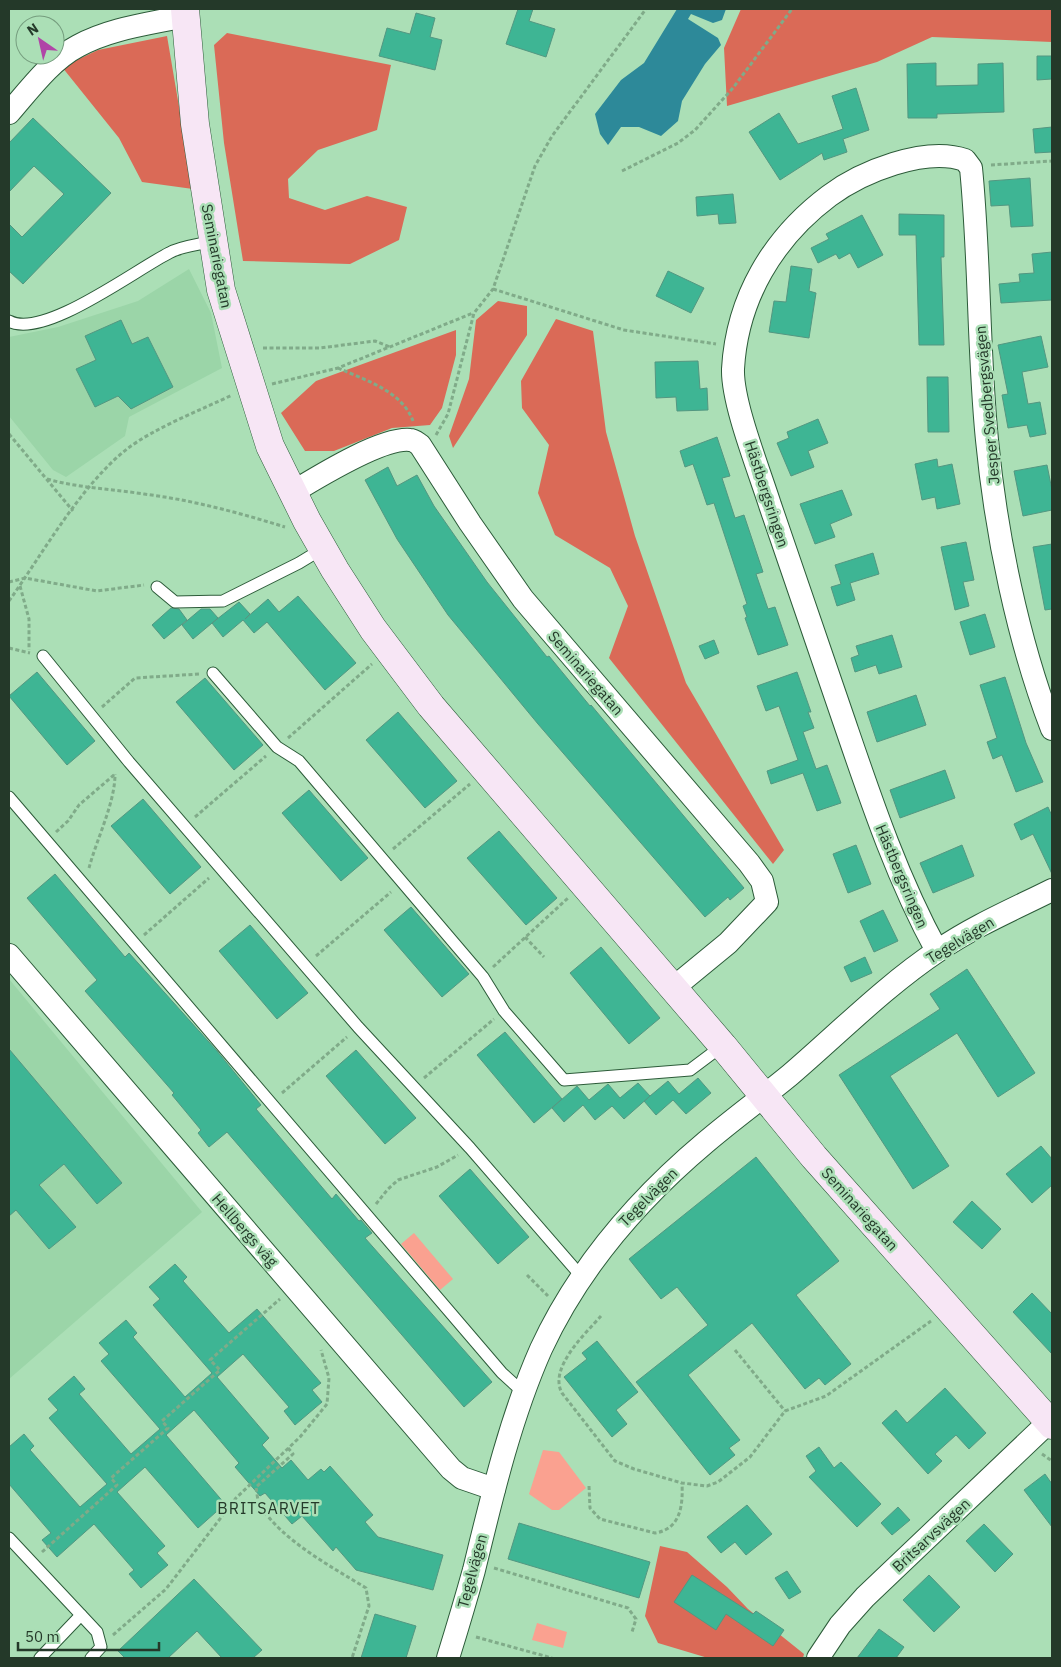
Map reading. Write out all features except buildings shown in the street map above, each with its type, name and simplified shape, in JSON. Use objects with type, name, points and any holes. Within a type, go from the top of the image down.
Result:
[{"type":"street","points":[[9,112],[51,67],[76,46],[108,33],[185,13]]},
{"type":"street","name":"Seminariegatan","points":[[185,13],[196,124],[221,290],[270,446],[306,522],[373,629],[408,677],[672,989],[723,1046],[814,1157],[1051,1422]]},
{"type":"street","name":"Hästbergsringen","points":[[937,951],[901,880],[876,814],[782,540],[735,391],[733,368],[745,309],[756,280],[770,255],[788,232],[812,208],[839,188],[881,168],[941,156],[957,157],[966,160],[970,166]]},
{"type":"street","name":"Jesper Svedbergsvägen","points":[[970,166],[987,440],[1001,539],[1027,650],[1052,729]]},
{"type":"street","points":[[293,492],[330,470],[387,444],[412,440],[424,449]]},
{"type":"street","name":"Seminariegatan","points":[[424,449],[470,523],[523,598],[715,822],[762,881],[768,897],[762,910],[728,943],[672,989]]},
{"type":"street","name":"Tegelvägen","points":[[448,1658],[494,1489],[524,1393],[541,1350],[581,1276],[607,1240],[632,1212],[704,1144],[937,951],[972,930],[1052,890]]},
{"type":"street","name":"Hellbergs väg","points":[[9,955],[451,1469],[462,1478],[494,1489]]},
{"type":"street","name":"Britsarvsvägen","points":[[818,1658],[840,1625],[864,1597],[1051,1422]]},
{"type":"lane","points":[[9,321],[16,325],[50,321],[170,252],[213,241]]},
{"type":"lane","points":[[158,587],[176,602],[223,601],[299,563],[322,548]]},
{"type":"lane","points":[[43,656],[129,762],[358,1027],[412,1088],[470,1148],[581,1276]]},
{"type":"lane","points":[[213,673],[277,747],[299,761],[401,884],[483,976],[504,1011],[564,1080],[690,1070],[723,1046]]},
{"type":"lane","points":[[9,797],[502,1373],[524,1393]]},
{"type":"lane","points":[[9,1538],[97,1632],[101,1647],[91,1658]]},
{"type":"lane","points":[[40,1658],[81,1615]]},
{"type":"path","points":[[338,368],[384,388],[410,413],[424,449],[433,439],[448,414],[474,313],[493,289],[535,166],[552,136],[646,9]]},
{"type":"path","points":[[622,171],[678,143],[695,130],[733,88],[792,9]]},
{"type":"path","points":[[970,166],[1052,161]]},
{"type":"path","points":[[493,289],[624,330],[736,348]]},
{"type":"path","points":[[267,385],[338,368],[474,313]]},
{"type":"path","points":[[238,344],[269,348],[320,348],[376,341],[391,348]]},
{"type":"path","points":[[9,602],[98,476],[128,448],[176,422],[233,395]]},
{"type":"path","points":[[9,434],[73,511]]},
{"type":"path","points":[[46,479],[70,486],[146,494],[178,500],[240,513],[292,529],[306,522]]},
{"type":"path","points":[[9,582],[25,578],[97,590],[144,585],[158,587]]},
{"type":"path","points":[[20,586],[29,619],[29,653]]},
{"type":"path","points":[[9,648],[43,656]]},
{"type":"path","points":[[92,716],[135,678],[213,673]]},
{"type":"path","points":[[47,841],[68,821],[79,806],[129,762]]},
{"type":"path","points":[[84,885],[98,835],[114,795],[115,774]]},
{"type":"path","points":[[381,859],[476,778]]},
{"type":"path","points":[[134,944],[221,868]]},
{"type":"path","points":[[305,965],[401,884]]},
{"type":"path","points":[[483,976],[574,892]]},
{"type":"path","points":[[525,937],[544,957]]},
{"type":"path","points":[[412,1088],[504,1011]]},
{"type":"path","points":[[270,1103],[358,1027]]},
{"type":"path","points":[[365,1214],[398,1180],[437,1167],[470,1148]]},
{"type":"path","points":[[527,1275],[552,1300]]},
{"type":"path","points":[[48,1546],[117,1485],[111,1478],[168,1428],[162,1421],[220,1370],[210,1360],[270,1308]]},
{"type":"path","points":[[601,1316],[566,1356],[559,1387],[615,1461],[634,1469],[682,1483],[707,1486],[718,1482],[750,1457],[785,1411],[826,1396],[937,1316]]},
{"type":"path","points":[[101,1647],[166,1590],[236,1498],[300,1437],[327,1404],[329,1378],[320,1345],[333,1333]]},
{"type":"path","points":[[735,1350],[785,1411]]},
{"type":"path","points":[[288,1448],[293,1454],[256,1486],[259,1504],[271,1520],[299,1544],[366,1588],[369,1606],[352,1658]]},
{"type":"path","points":[[589,1486],[590,1508],[600,1519],[655,1533],[671,1527],[676,1521],[682,1498],[682,1483]]},
{"type":"path","points":[[475,1563],[628,1608],[636,1620],[632,1632]]},
{"type":"path","points":[[456,1632],[552,1658]]},
{"type":"shaded area","points":[[741,9],[1052,9],[1052,42],[932,37],[877,62],[727,106],[724,48]]},
{"type":"shaded area","points":[[227,33],[391,65],[377,130],[318,150],[288,179],[289,198],[325,210],[367,196],[407,207],[399,240],[350,264],[243,261],[224,143],[214,45]]},
{"type":"shaded area","points":[[167,36],[193,189],[142,182],[119,138],[62,67],[98,50]]},
{"type":"shaded area","points":[[189,269],[211,313],[222,368],[129,417],[125,436],[66,477],[53,470],[9,416],[9,337],[58,327],[138,301]]},
{"type":"shaded area","points":[[498,301],[527,306],[527,335],[453,448],[449,436],[469,379],[476,320]]},
{"type":"shaded area","points":[[556,319],[593,331],[606,432],[635,536],[686,683],[784,850],[773,864],[609,658],[628,606],[610,568],[555,535],[538,493],[549,445],[522,408],[521,381]]},
{"type":"shaded area","points":[[456,330],[456,355],[442,408],[430,425],[392,428],[334,451],[305,451],[281,413],[316,381]]},
{"type":"shaded area","points":[[9,979],[202,1212],[9,1379]]},
{"type":"shaded area","points":[[414,1233],[453,1279],[440,1290],[401,1244]]},
{"type":"shaded area","points":[[543,1450],[559,1452],[586,1488],[559,1510],[552,1510],[529,1494]]},
{"type":"shaded area","points":[[660,1546],[687,1552],[727,1587],[748,1609],[804,1654],[803,1658],[708,1658],[658,1643],[645,1616]]},
{"type":"shaded area","points":[[537,1623],[567,1632],[563,1648],[532,1640]]},
{"type":"water","points":[[677,9],[726,9],[722,20],[713,23],[691,14],[688,19],[718,38],[721,45],[705,64],[682,101],[678,121],[661,136],[639,127],[621,127],[608,145],[600,134],[595,114],[621,80],[644,63]]},
{"type":"district","name":"BRITSARVET","points":[[269,1508]]}]
